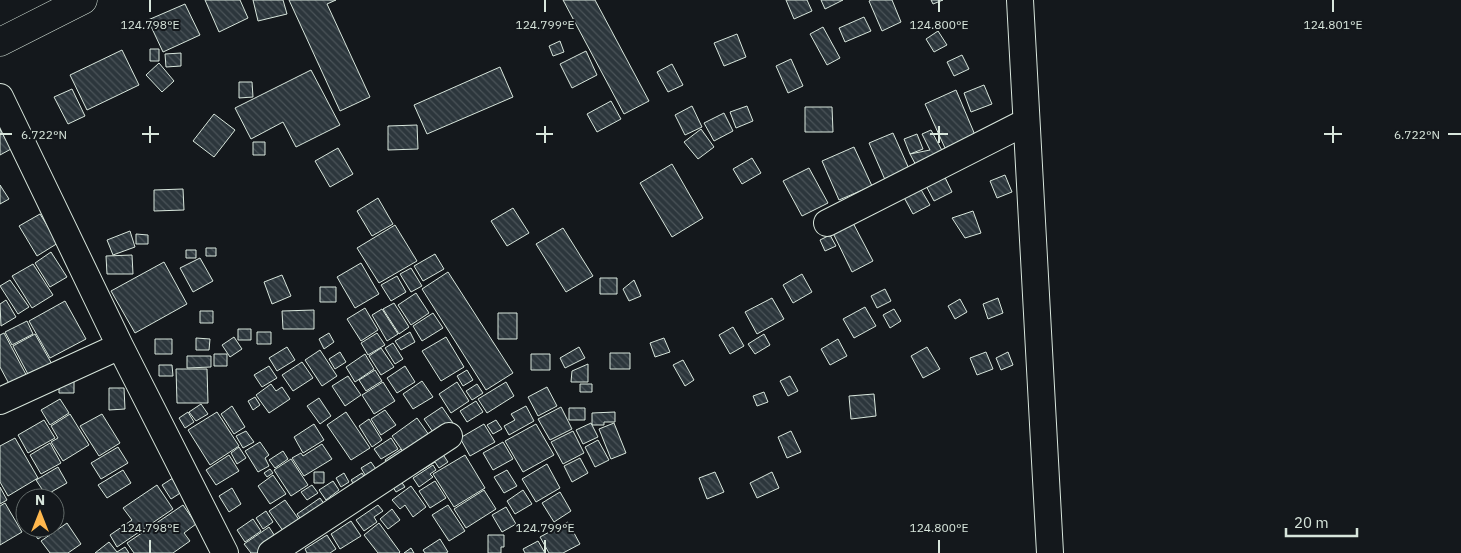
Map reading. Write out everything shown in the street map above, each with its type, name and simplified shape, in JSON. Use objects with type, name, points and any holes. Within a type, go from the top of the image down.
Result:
[{"type":"highway","points":[[0,42],[83,0]]},
{"type":"street","points":[[1020,0],[1050,553]]},
{"type":"street","points":[[0,97],[120,346],[225,553]]},
{"type":"street","points":[[827,223],[1026,122]]},
{"type":"street","points":[[0,401],[120,346]]},
{"type":"street","points":[[271,553],[449,436]]},
{"type":"building","points":[[205,0],[240,0],[248,18],[219,32]]},
{"type":"building","points":[[253,0],[283,0],[287,14],[258,21]]},
{"type":"building","points":[[289,0],[336,0],[327,4],[370,97],[340,111]]},
{"type":"building","points":[[563,0],[595,0],[649,101],[624,114]]},
{"type":"building","points":[[786,0],[807,0],[812,11],[794,19]]},
{"type":"building","points":[[821,0],[843,0],[825,9]]},
{"type":"building","points":[[892,0],[901,22],[882,31],[869,1]]},
{"type":"building","points":[[931,0],[943,0],[933,4]]},
{"type":"building","points":[[185,4],[200,35],[163,52],[148,20]]},
{"type":"building","points":[[864,17],[871,31],[845,42],[839,28]]},
{"type":"building","points":[[823,27],[840,58],[827,65],[810,34]]},
{"type":"building","points":[[938,31],[947,45],[934,52],[926,39]]},
{"type":"building","points":[[737,34],[746,57],[724,66],[714,43]]},
{"type":"building","points":[[560,41],[564,52],[553,56],[549,46]]},
{"type":"building","points":[[150,49],[159,49],[159,61],[150,61]]},
{"type":"building","points":[[122,50],[139,85],[87,110],[70,75]]},
{"type":"building","points":[[586,51],[597,75],[572,88],[560,64]]},
{"type":"building","points":[[181,53],[181,66],[166,67],[165,54]]},
{"type":"building","points":[[962,55],[969,69],[954,76],[947,62]]},
{"type":"building","points":[[791,59],[803,86],[788,93],[776,66]]},
{"type":"building","points":[[159,63],[174,81],[162,92],[146,75]]},
{"type":"building","points":[[672,64],[683,85],[668,92],[657,72]]},
{"type":"building","points":[[500,67],[513,97],[427,134],[414,105]]},
{"type":"building","points":[[311,70],[340,125],[296,147],[283,122],[251,139],[235,108]]},
{"type":"building","points":[[239,82],[252,82],[253,97],[239,98]]},
{"type":"building","points":[[984,85],[992,104],[971,112],[964,93]]},
{"type":"building","points":[[72,89],[85,116],[68,124],[54,97]]},
{"type":"building","points":[[956,90],[975,135],[945,148],[925,104]]},
{"type":"building","points":[[611,101],[621,119],[597,132],[587,114]]},
{"type":"building","points":[[692,106],[702,127],[685,135],[675,115]]},
{"type":"building","points":[[747,106],[753,121],[736,128],[730,112]]},
{"type":"building","points":[[805,107],[832,107],[833,132],[805,132]]},
{"type":"building","points":[[724,113],[733,131],[714,141],[704,123]]},
{"type":"building","points":[[214,114],[235,130],[214,157],[193,141]]},
{"type":"building","points":[[417,125],[418,149],[388,150],[388,126]]},
{"type":"building","points":[[0,129],[11,149],[0,155]]},
{"type":"building","points":[[701,129],[714,147],[698,159],[684,142]]},
{"type":"building","points":[[931,130],[946,158],[919,171],[910,154],[930,150],[922,134]]},
{"type":"building","points":[[893,133],[910,171],[886,182],[869,143]]},
{"type":"building","points":[[917,134],[923,149],[910,154],[904,139]]},
{"type":"building","points":[[253,142],[265,142],[265,155],[253,155]]},
{"type":"building","points":[[854,147],[872,186],[839,200],[822,161]]},
{"type":"building","points":[[338,148],[353,174],[330,187],[315,161]]},
{"type":"building","points":[[752,158],[761,173],[742,184],[733,169]]},
{"type":"building","points":[[672,164],[703,218],[672,237],[640,183]]},
{"type":"building","points":[[809,168],[828,203],[802,216],[783,181]]},
{"type":"building","points":[[941,169],[952,192],[934,201],[922,178]]},
{"type":"building","points":[[1005,175],[1012,192],[997,198],[990,181]]},
{"type":"building","points":[[916,181],[930,205],[913,214],[900,190]]},
{"type":"building","points":[[0,185],[9,199],[0,204]]},
{"type":"building","points":[[183,189],[184,210],[154,211],[154,190]]},
{"type":"building","points":[[378,198],[393,224],[372,236],[357,211]]},
{"type":"building","points":[[513,208],[529,233],[507,246],[491,221]]},
{"type":"building","points":[[973,211],[981,233],[965,238],[952,218]]},
{"type":"building","points":[[40,214],[58,243],[37,256],[19,226]]},
{"type":"building","points":[[852,221],[873,261],[852,272],[832,231]]},
{"type":"building","points":[[395,225],[417,261],[379,283],[357,248]]},
{"type":"building","points":[[563,228],[593,276],[566,292],[536,244]]},
{"type":"building","points":[[130,231],[135,247],[113,255],[107,240]]},
{"type":"building","points":[[136,234],[148,235],[148,244],[136,244]]},
{"type":"building","points":[[830,235],[836,246],[825,251],[820,240]]},
{"type":"building","points":[[206,248],[216,248],[216,256],[206,256]]},
{"type":"building","points":[[186,250],[196,250],[196,258],[186,258]]},
{"type":"building","points":[[51,252],[67,277],[50,287],[35,263]]},
{"type":"building","points":[[435,254],[444,269],[423,281],[414,266]]},
{"type":"building","points":[[132,255],[133,274],[107,274],[106,256]]},
{"type":"building","points":[[200,258],[213,281],[193,292],[180,268]]},
{"type":"building","points":[[164,262],[187,304],[135,333],[111,291]]},
{"type":"building","points":[[361,263],[379,294],[355,308],[337,277]]},
{"type":"building","points":[[33,264],[53,295],[32,308],[12,276]]},
{"type":"building","points":[[411,268],[422,286],[411,292],[400,274]]},
{"type":"building","points":[[448,272],[513,373],[486,390],[422,289]]},
{"type":"building","points":[[802,274],[812,292],[793,303],[783,285]]},
{"type":"building","points":[[282,275],[291,296],[272,304],[264,282]]},
{"type":"building","points":[[397,276],[406,292],[391,301],[381,285]]},
{"type":"building","points":[[600,278],[617,278],[617,294],[600,294]]},
{"type":"building","points":[[10,280],[29,307],[18,314],[0,286]]},
{"type":"building","points":[[634,280],[641,296],[629,301],[623,289]]},
{"type":"building","points":[[320,287],[336,287],[336,302],[320,302]]},
{"type":"building","points":[[885,289],[891,301],[877,308],[871,296]]},
{"type":"building","points":[[416,293],[429,313],[411,325],[398,305]]},
{"type":"building","points":[[772,298],[784,319],[757,334],[745,312]]},
{"type":"building","points":[[998,298],[1003,313],[988,319],[983,304]]},
{"type":"building","points":[[960,299],[967,312],[955,319],[948,306]]},
{"type":"building","points":[[6,300],[16,317],[1,326],[0,304]]},
{"type":"building","points":[[65,301],[86,339],[50,358],[29,321]]},
{"type":"building","points":[[394,303],[409,327],[399,334],[383,309]]},
{"type":"building","points":[[865,307],[876,326],[854,338],[843,319]]},
{"type":"building","points":[[365,308],[378,330],[361,341],[347,319]]},
{"type":"building","points":[[382,309],[398,334],[387,341],[372,315]]},
{"type":"building","points":[[894,309],[901,321],[890,328],[883,315]]},
{"type":"building","points":[[314,310],[314,329],[283,329],[282,311]]},
{"type":"building","points":[[200,311],[213,311],[213,323],[200,323]]},
{"type":"building","points":[[433,313],[443,328],[422,341],[413,326]]},
{"type":"building","points":[[498,313],[517,313],[517,339],[498,339]]},
{"type":"building","points":[[27,321],[33,334],[12,345],[5,332]]},
{"type":"building","points":[[733,327],[744,346],[730,354],[719,335]]},
{"type":"building","points":[[238,329],[251,329],[251,340],[238,340]]},
{"type":"building","points":[[257,332],[271,332],[271,344],[257,344]]},
{"type":"building","points":[[410,332],[415,342],[401,350],[395,341]]},
{"type":"building","points":[[4,333],[31,384],[14,393],[0,367],[0,335]]},
{"type":"building","points":[[329,333],[334,342],[324,349],[319,339]]},
{"type":"building","points":[[377,333],[385,345],[368,355],[361,343]]},
{"type":"building","points":[[35,334],[53,366],[30,378],[13,346]]},
{"type":"building","points":[[764,334],[770,345],[755,354],[748,344]]},
{"type":"building","points":[[234,337],[242,349],[230,357],[222,345]]},
{"type":"building","points":[[446,337],[464,367],[441,381],[422,351]]},
{"type":"building","points":[[196,338],[210,339],[209,350],[196,350]]},
{"type":"building","points":[[664,338],[670,352],[655,357],[650,343]]},
{"type":"building","points":[[155,339],[172,339],[172,354],[155,354]]},
{"type":"building","points":[[838,339],[847,356],[830,365],[821,349]]},
{"type":"building","points":[[393,343],[403,359],[395,364],[385,348]]},
{"type":"building","points":[[287,347],[295,360],[277,371],[269,358]]},
{"type":"building","points":[[579,347],[585,358],[565,368],[560,358]]},
{"type":"building","points":[[927,347],[940,369],[923,378],[911,356]]},
{"type":"building","points":[[381,348],[394,367],[381,375],[369,356]]},
{"type":"building","points":[[320,350],[337,376],[322,386],[305,360]]},
{"type":"building","points":[[340,352],[346,362],[335,369],[329,359]]},
{"type":"building","points":[[986,352],[993,369],[977,375],[970,358]]},
{"type":"building","points":[[1008,352],[1013,365],[1001,370],[996,358]]},
{"type":"building","points":[[610,353],[630,353],[630,369],[610,369]]},
{"type":"building","points":[[214,354],[227,354],[227,366],[214,366]]},
{"type":"building","points":[[365,354],[374,369],[355,382],[346,367]]},
{"type":"building","points":[[531,354],[550,354],[550,370],[531,370]]},
{"type":"building","points":[[187,356],[211,356],[211,367],[187,368]]},
{"type":"building","points":[[683,360],[694,380],[685,386],[673,365]]},
{"type":"building","points":[[302,362],[313,378],[293,391],[282,375]]},
{"type":"building","points":[[588,364],[588,382],[571,382],[572,371]]},
{"type":"building","points":[[159,365],[172,365],[173,376],[159,376]]},
{"type":"building","points":[[269,366],[277,378],[262,387],[254,375]]},
{"type":"building","points":[[405,366],[415,382],[397,393],[387,378]]},
{"type":"building","points":[[176,369],[207,369],[208,403],[177,403]]},
{"type":"building","points":[[375,370],[382,381],[366,391],[359,380]]},
{"type":"building","points":[[467,370],[473,380],[463,386],[457,376]]},
{"type":"building","points":[[348,376],[361,395],[345,406],[332,386]]},
{"type":"building","points":[[790,376],[798,391],[788,396],[780,381]]},
{"type":"building","points":[[59,380],[74,380],[74,393],[59,393]]},
{"type":"building","points":[[422,381],[433,397],[413,409],[403,394]]},
{"type":"building","points":[[383,382],[395,401],[374,414],[362,395]]},
{"type":"building","points":[[457,382],[469,401],[451,413],[439,394]]},
{"type":"building","points":[[506,382],[514,396],[487,413],[478,399]]},
{"type":"building","points":[[271,384],[276,391],[282,387],[290,399],[269,413],[256,395]]},
{"type":"building","points":[[477,384],[483,393],[472,400],[466,391]]},
{"type":"building","points":[[580,384],[592,384],[592,392],[580,392]]},
{"type":"building","points":[[547,387],[557,406],[538,416],[528,397]]},
{"type":"building","points":[[109,388],[124,388],[125,409],[109,410]]},
{"type":"building","points":[[764,392],[768,402],[757,406],[753,396]]},
{"type":"building","points":[[874,394],[876,416],[851,419],[849,396]]},
{"type":"building","points":[[255,397],[260,405],[253,410],[248,401]]},
{"type":"building","points":[[319,398],[331,416],[320,424],[307,406]]},
{"type":"building","points":[[60,399],[69,413],[50,425],[41,410]]},
{"type":"building","points":[[476,401],[483,412],[467,422],[460,411]]},
{"type":"building","points":[[201,404],[208,414],[196,421],[189,412]]},
{"type":"building","points":[[232,406],[245,427],[234,434],[221,414]]},
{"type":"building","points":[[526,406],[534,421],[509,435],[504,426],[515,420],[511,414]]},
{"type":"building","points":[[442,407],[453,423],[435,435],[424,419]]},
{"type":"building","points":[[561,407],[572,429],[550,440],[538,419]]},
{"type":"building","points":[[569,408],[585,408],[585,420],[569,420]]},
{"type":"building","points":[[385,410],[396,425],[381,435],[371,419]]},
{"type":"building","points":[[188,412],[194,422],[185,428],[179,418]]},
{"type":"building","points":[[217,412],[239,446],[210,465],[188,430]]},
{"type":"building","points":[[346,412],[370,448],[351,460],[327,425]]},
{"type":"building","points":[[615,412],[615,422],[604,422],[604,425],[592,425],[592,413]]},
{"type":"building","points":[[70,414],[89,445],[63,461],[51,442],[58,438],[51,426]]},
{"type":"building","points":[[102,414],[120,443],[99,456],[80,426]]},
{"type":"building","points":[[417,418],[434,442],[409,460],[392,436]]},
{"type":"building","points":[[369,419],[382,440],[372,447],[359,426]]},
{"type":"building","points":[[44,420],[55,438],[28,453],[18,435]]},
{"type":"building","points":[[496,420],[502,429],[493,434],[487,425]]},
{"type":"building","points":[[591,423],[598,437],[583,444],[576,430]]},
{"type":"building","points":[[614,423],[626,453],[611,459],[599,429]]},
{"type":"building","points":[[314,424],[324,440],[303,453],[294,437]]},
{"type":"building","points":[[484,424],[495,442],[470,456],[460,438]]},
{"type":"building","points":[[536,424],[554,455],[523,472],[505,441]]},
{"type":"building","points":[[246,431],[254,442],[243,448],[236,436]]},
{"type":"building","points":[[573,431],[584,453],[563,464],[551,442]]},
{"type":"building","points":[[791,431],[801,452],[787,458],[778,437]]},
{"type":"building","points":[[15,438],[38,478],[21,488],[15,488],[15,492],[8,496],[0,482],[0,446]]},
{"type":"building","points":[[391,438],[398,449],[381,459],[374,449]]},
{"type":"building","points":[[598,440],[609,460],[595,467],[585,447]]},
{"type":"building","points":[[260,442],[269,455],[265,458],[269,466],[258,472],[245,451]]},
{"type":"building","points":[[503,442],[513,459],[493,470],[483,453]]},
{"type":"building","points":[[50,443],[61,463],[41,474],[30,455]]},
{"type":"building","points":[[322,444],[332,459],[304,476],[292,458],[301,453],[303,456]]},
{"type":"building","points":[[118,447],[128,463],[101,479],[91,463]]},
{"type":"building","points":[[239,447],[246,458],[237,464],[231,453]]},
{"type":"building","points":[[438,447],[448,462],[439,468],[435,462],[422,470],[416,461]]},
{"type":"building","points":[[401,449],[408,459],[392,470],[385,460]]},
{"type":"building","points":[[283,451],[288,459],[275,468],[269,460]]},
{"type":"building","points":[[229,455],[239,471],[216,485],[206,470]]},
{"type":"building","points":[[465,455],[485,488],[454,507],[433,474]]},
{"type":"building","points":[[580,458],[588,473],[572,482],[564,466]]},
{"type":"building","points":[[291,459],[308,485],[291,496],[274,470]]},
{"type":"building","points":[[371,462],[382,478],[371,485],[361,468]]},
{"type":"building","points":[[547,464],[560,488],[536,502],[522,479]]},
{"type":"building","points":[[433,465],[436,470],[430,474],[433,477],[419,487],[413,478]]},
{"type":"building","points":[[58,467],[67,483],[58,488],[41,488],[36,480]]},
{"type":"building","points":[[270,469],[273,473],[267,477],[264,473]]},
{"type":"building","points":[[123,470],[131,483],[107,498],[98,485]]},
{"type":"building","points":[[507,470],[517,486],[504,493],[494,477]]},
{"type":"building","points":[[314,472],[324,472],[324,483],[314,483]]},
{"type":"building","points":[[715,472],[724,492],[707,499],[699,478]]},
{"type":"building","points":[[772,472],[779,488],[757,498],[750,483]]},
{"type":"building","points":[[344,473],[349,482],[341,487],[336,478]]},
{"type":"building","points":[[362,473],[370,486],[360,493],[351,480]]},
{"type":"building","points":[[396,474],[405,487],[396,492],[388,479]]},
{"type":"building","points":[[273,475],[286,494],[270,504],[258,486]]},
{"type":"building","points":[[176,476],[185,490],[171,499],[162,485]]},
{"type":"building","points":[[333,481],[339,490],[326,500],[319,490]]},
{"type":"building","points":[[435,481],[446,498],[430,508],[419,491]]},
{"type":"building","points":[[157,485],[173,509],[117,547],[110,535],[132,520],[123,508]]},
{"type":"building","points":[[312,485],[318,493],[307,500],[301,492]]},
{"type":"building","points":[[411,486],[426,507],[413,517],[405,505],[400,509],[392,500]]},
{"type":"building","points":[[0,487],[7,500],[0,504]]},
{"type":"building","points":[[232,488],[241,504],[229,512],[219,496]]},
{"type":"building","points":[[484,490],[496,509],[466,528],[454,509]]},
{"type":"building","points":[[523,490],[532,504],[515,514],[507,501]]},
{"type":"building","points":[[560,492],[571,511],[554,522],[542,503]]},
{"type":"building","points":[[320,498],[330,512],[307,528],[297,514]]},
{"type":"building","points":[[285,500],[302,524],[286,535],[269,511]]},
{"type":"building","points":[[5,503],[15,520],[15,536],[0,545],[0,506]]},
{"type":"building","points":[[183,505],[196,524],[184,533],[190,541],[173,553],[134,553],[127,543]]},
{"type":"building","points":[[378,505],[383,511],[374,517],[377,522],[364,531],[356,520]]},
{"type":"building","points":[[448,505],[465,531],[449,541],[432,515]]},
{"type":"building","points":[[506,507],[516,524],[502,532],[492,515]]},
{"type":"building","points":[[392,509],[400,520],[388,529],[380,519]]},
{"type":"building","points":[[266,511],[273,522],[263,529],[256,518]]},
{"type":"building","points":[[253,519],[261,531],[245,542],[237,530]]},
{"type":"building","points":[[351,521],[361,536],[340,549],[331,534]]},
{"type":"building","points":[[568,522],[580,544],[563,553],[549,553],[540,537]]},
{"type":"building","points":[[67,523],[81,544],[68,553],[50,553],[41,541],[45,538],[65,538],[65,524]]},
{"type":"building","points":[[379,523],[399,553],[378,553],[364,535]]},
{"type":"building","points":[[269,527],[280,544],[267,553],[251,553],[244,544]]},
{"type":"building","points":[[327,535],[336,549],[330,553],[307,553],[305,549]]},
{"type":"building","points":[[488,535],[504,535],[504,547],[501,547],[501,553],[488,553]]},
{"type":"building","points":[[440,539],[448,552],[425,553],[423,550]]},
{"type":"building","points":[[538,541],[545,553],[525,553],[523,549]]},
{"type":"building","points":[[109,542],[117,552],[125,547],[129,553],[95,553]]},
{"type":"building","points":[[411,548],[414,553],[404,553]]}]
